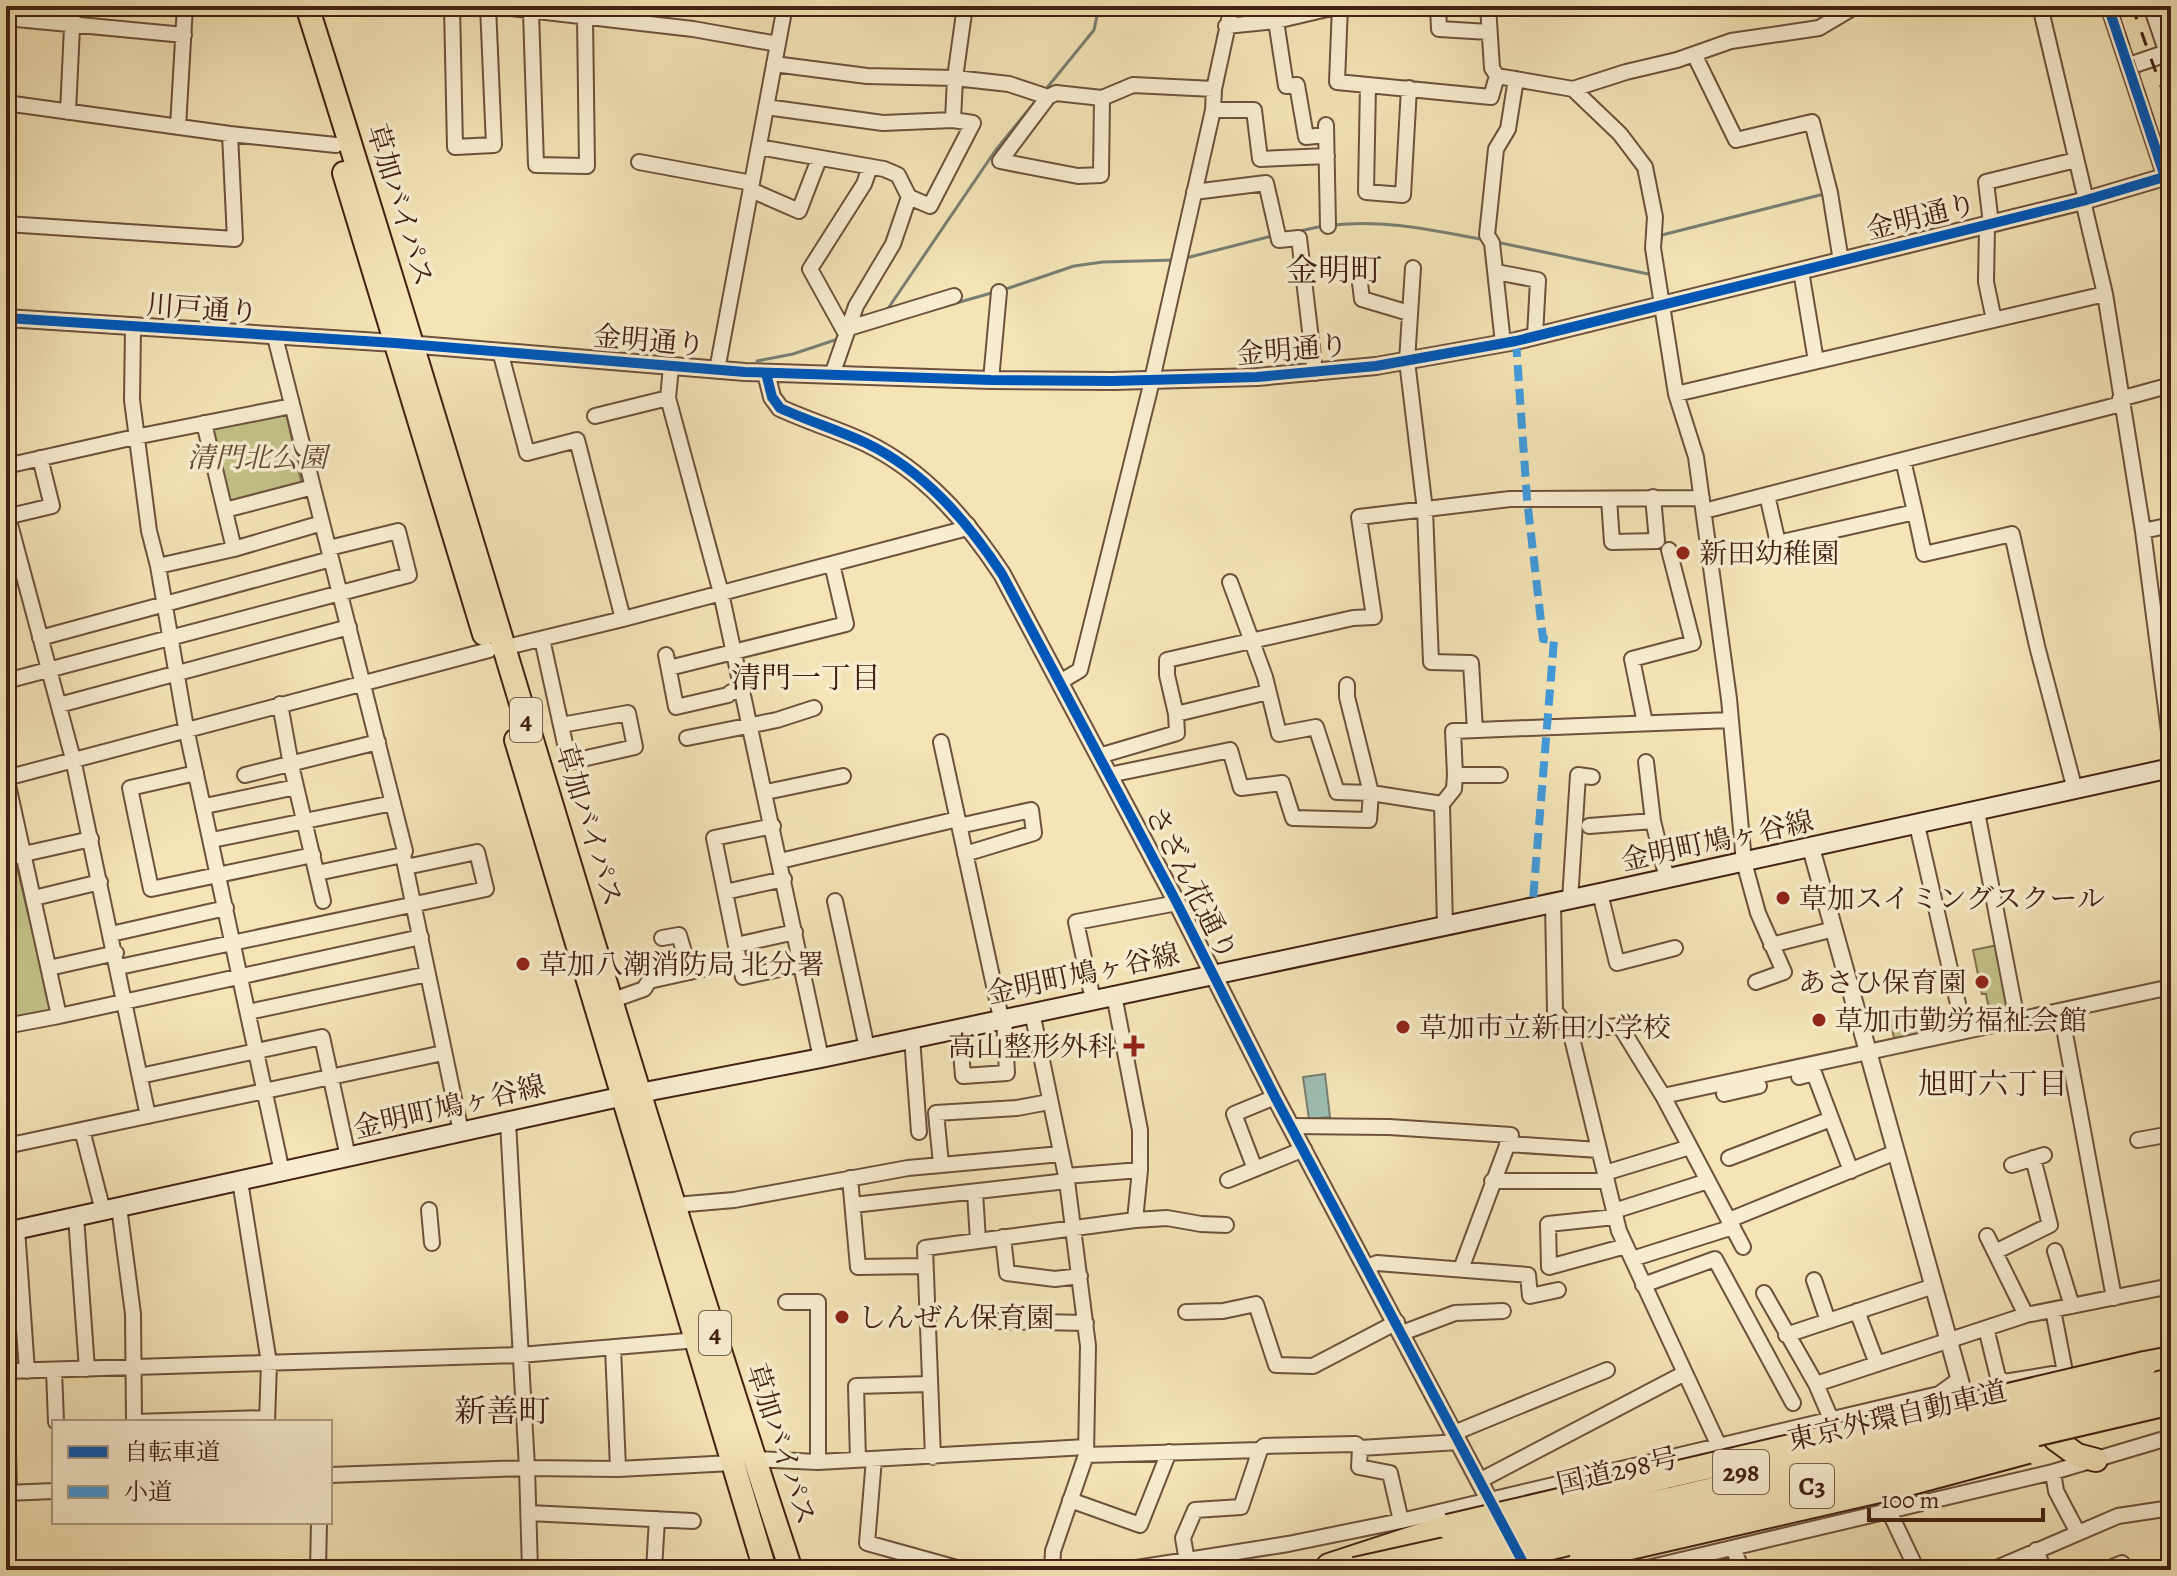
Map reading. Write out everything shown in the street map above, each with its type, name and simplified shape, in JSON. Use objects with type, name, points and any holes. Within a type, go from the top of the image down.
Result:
[{"type":"highway","name":"草加バイパス","points":[[293,6],[336,145],[404,344]]},
{"type":"highway","name":"草加バイパス","points":[[307,6],[404,344],[633,1095],[698,1340],[743,1461],[791,1570]]},
{"type":"highway","name":"草加バイパス","points":[[496,649],[613,1000],[633,1095],[675,1205],[743,1461],[765,1570]]},
{"type":"highway","points":[[1320,1568],[1448,1527],[2171,1359]]},
{"type":"highway","name":"国道298号","points":[[1320,1568],[2171,1371]]},
{"type":"highway","name":"東京外環自動車道","points":[[1355,1570],[1679,1498],[2171,1381]]},
{"type":"highway","points":[[1507,1570],[1582,1558],[1992,1462],[2171,1406]]},
{"type":"highway","name":"東京外環自動車道","points":[[1453,1570],[2171,1406]]},
{"type":"highway","name":"298","points":[[1495,1570],[1981,1457],[2171,1406]]},
{"type":"highway","points":[[2055,1439],[2077,1455],[2096,1460]]},
{"type":"main road","name":"金明町鳩ヶ谷線","points":[[12,1230],[633,1095],[1667,879],[2171,768]]},
{"type":"street","points":[[68,112],[73,6]]},
{"type":"street","points":[[178,127],[185,6]]},
{"type":"street","points":[[452,6],[455,147],[494,145],[491,6],[693,29],[778,44]]},
{"type":"street","points":[[717,370],[785,6]]},
{"type":"street","points":[[953,120],[955,78],[965,6]]},
{"type":"street","points":[[1060,682],[1080,670],[1151,381],[1213,110],[1214,89],[1232,6]]},
{"type":"street","points":[[1226,26],[1276,21],[1340,6],[1337,82],[1491,97],[1497,76],[1492,68],[1488,6]]},
{"type":"street","points":[[1438,6],[1439,29],[1489,32]]},
{"type":"street","points":[[1497,76],[1573,89],[1731,41],[1819,28],[1856,6]]},
{"type":"street","points":[[2040,6],[2105,294],[2143,531],[2171,747]]},
{"type":"street","points":[[2108,6],[2168,176]]},
{"type":"street","points":[[2129,66],[2170,57],[2151,6]]},
{"type":"street","points":[[531,12],[536,165],[587,166],[585,17]]},
{"type":"street","points":[[6,18],[184,35]]},
{"type":"street","points":[[1276,21],[1286,86],[1297,85],[1306,137],[1326,130],[1328,226]]},
{"type":"street","points":[[1694,54],[1736,140],[1812,122],[1830,193],[1841,261]]},
{"type":"street","points":[[774,64],[867,76],[955,78],[1009,84],[1048,97]]},
{"type":"street","points":[[1503,343],[1492,243],[1487,235],[1496,149],[1508,129],[1516,79]]},
{"type":"street","points":[[1102,98],[1101,175],[1078,176],[1000,161],[1048,97],[1056,93],[1102,98],[1133,85],[1214,89]]},
{"type":"street","points":[[1368,85],[1366,192],[1403,195],[1409,88]]},
{"type":"street","points":[[1573,89],[1620,134],[1645,167],[1655,217],[1653,248],[1676,394],[1696,457],[1703,504],[1731,720],[1744,862],[1758,913],[1784,972],[1756,982]]},
{"type":"street","points":[[6,103],[230,134],[336,145]]},
{"type":"street","points":[[759,147],[898,175],[909,197],[930,206],[973,123],[953,120],[883,123],[766,107]]},
{"type":"street","points":[[1213,110],[1254,110],[1260,159],[1327,156]]},
{"type":"street","points":[[6,224],[235,239],[230,134]]},
{"type":"street","points":[[639,162],[752,187],[799,211],[819,159]]},
{"type":"street","points":[[1994,320],[1986,282],[1989,224],[1986,182],[2076,160]]},
{"type":"street","points":[[848,331],[810,269],[864,184],[870,167]]},
{"type":"street","name":"金明通り","points":[[404,344],[766,373],[1151,381],[1315,373],[1407,361],[1535,336],[2084,200],[2168,176]]},
{"type":"street","points":[[1194,192],[1266,183],[1279,240],[1299,238],[1315,373]]},
{"type":"street","points":[[832,375],[856,306],[893,244],[909,197]]},
{"type":"street","points":[[1413,268],[1407,361],[1425,510],[1431,662],[1471,663],[1475,730]]},
{"type":"street","points":[[1801,271],[1816,361]]},
{"type":"street","points":[[1496,272],[1538,280],[1535,336]]},
{"type":"street","points":[[1359,275],[1362,299],[1409,313]]},
{"type":"street","points":[[991,380],[999,292]]},
{"type":"street","points":[[1676,394],[2105,294]]},
{"type":"street","points":[[848,331],[954,296]]},
{"type":"street","name":"川戸通り","points":[[6,318],[404,344]]},
{"type":"street","points":[[133,328],[132,400],[149,531],[186,728],[282,1172]]},
{"type":"street","points":[[275,337],[405,851],[461,1132]]},
{"type":"street","points":[[500,351],[527,453],[577,440],[623,619]]},
{"type":"street","points":[[671,367],[668,398],[735,653],[821,1058]]},
{"type":"street","name":"さざん花通り","points":[[766,373],[772,397],[780,408],[883,452],[936,492],[968,525],[1002,574],[1491,1504]]},
{"type":"street","points":[[1099,756],[1177,733],[1167,660],[1353,618],[1374,617],[1376,614],[1359,517],[1510,499],[1653,497],[1703,504],[1767,495],[2120,402],[2171,385]]},
{"type":"street","points":[[595,416],[668,398]]},
{"type":"street","points":[[6,466],[292,406]]},
{"type":"street","points":[[204,423],[234,549]]},
{"type":"street","points":[[40,458],[52,506],[7,517],[73,759],[148,1116]]},
{"type":"street","points":[[1903,460],[1924,554],[2012,534],[2037,646],[2075,790]]},
{"type":"street","points":[[225,510],[313,487]]},
{"type":"street","points":[[1767,495],[1778,543],[1915,512]]},
{"type":"street","points":[[1609,499],[1612,542],[1657,541],[1653,497]]},
{"type":"street","points":[[158,566],[234,549],[322,523]]},
{"type":"street","points":[[59,1016],[6,777],[363,682],[623,619],[960,530],[968,525]]},
{"type":"street","points":[[2143,531],[2171,525]]},
{"type":"street","points":[[6,681],[409,575],[398,531],[330,554],[40,638]]},
{"type":"street","points":[[1645,723],[1632,659],[1693,643],[1669,550]]},
{"type":"street","points":[[743,692],[731,692],[676,707],[668,662],[735,653],[846,624],[832,564]]},
{"type":"street","points":[[1230,582],[1268,692],[1279,734],[1316,727],[1337,792],[1371,793],[1442,804]]},
{"type":"street","points":[[59,705],[349,627]]},
{"type":"street","points":[[542,639],[569,762],[635,747],[628,713],[561,725]]},
{"type":"street","points":[[1109,775],[1230,750],[1241,788],[1282,783],[1293,818],[1369,820],[1371,793],[1347,685]]},
{"type":"street","points":[[1176,714],[1268,692]]},
{"type":"street","points":[[280,704],[323,901]]},
{"type":"street","points":[[687,738],[777,720],[814,708]]},
{"type":"street","points":[[1445,926],[1442,804],[1454,789],[1453,731],[1731,720]]},
{"type":"street","points":[[245,775],[378,742]]},
{"type":"street","points":[[941,742],[1002,1018],[1007,1073],[963,1076],[959,1027]]},
{"type":"street","points":[[1646,762],[1653,821],[1667,879]]},
{"type":"street","points":[[196,773],[130,788],[151,889],[313,855]]},
{"type":"street","points":[[1455,775],[1500,775]]},
{"type":"street","points":[[1592,777],[1578,775],[1562,901],[1555,1011],[1570,1030],[1615,1214],[1629,1253],[1719,1446]]},
{"type":"street","points":[[766,792],[843,776]]},
{"type":"street","points":[[205,806],[296,787]]},
{"type":"street","points":[[212,840],[393,803]]},
{"type":"street","points":[[780,861],[959,822],[1031,810],[1034,833],[965,854]]},
{"type":"street","points":[[1977,812],[2017,1020]]},
{"type":"street","points":[[1589,826],[1653,821]]},
{"type":"street","points":[[1917,825],[1964,1030]]},
{"type":"street","points":[[773,826],[714,838],[739,961],[743,977],[802,964]]},
{"type":"street","points":[[6,858],[91,839]]},
{"type":"street","points":[[1811,848],[1981,1457]]},
{"type":"street","points":[[49,968],[233,943],[486,889],[477,852],[317,873]]},
{"type":"street","points":[[725,892],[784,879]]},
{"type":"street","points":[[34,898],[100,882]]},
{"type":"street","points":[[1600,893],[1617,963],[1675,948]]},
{"type":"street","points":[[835,901],[867,1048]]},
{"type":"street","points":[[1093,1000],[1076,922],[1177,903]]},
{"type":"street","points":[[111,934],[226,908]]},
{"type":"street","points":[[1771,945],[1834,929]]},
{"type":"street","points":[[736,945],[795,932]]},
{"type":"street","points":[[662,938],[679,935],[690,972]]},
{"type":"street","points":[[6,1026],[421,937]]},
{"type":"street","points":[[613,1000],[644,989],[649,981],[739,961]]},
{"type":"street","points":[[248,1012],[428,974]]},
{"type":"street","points":[[1663,1096],[2171,987]]},
{"type":"street","points":[[1114,995],[1140,1130],[1135,1220]]},
{"type":"street","points":[[1032,1012],[1067,1179],[1088,1346],[1086,1451],[1053,1551],[1052,1570]]},
{"type":"street","points":[[2061,1012],[2114,1298]]},
{"type":"street","points":[[1570,1030],[1620,1026],[1663,1096],[1743,1247]]},
{"type":"street","points":[[140,1076],[322,1037],[348,1157]]},
{"type":"street","points":[[912,1038],[919,1132]]},
{"type":"street","points":[[6,1146],[443,1053]]},
{"type":"street","points":[[1724,1094],[1814,1073],[1851,1171]]},
{"type":"street","points":[[1255,1169],[1234,1114],[1275,1097]]},
{"type":"street","points":[[941,1164],[936,1113],[1017,1108],[1049,1102]]},
{"type":"street","points":[[1729,1158],[1831,1119]]},
{"type":"street","points":[[508,1122],[530,1570]]},
{"type":"street","points":[[1291,1126],[1389,1127],[1511,1135],[1461,1269]]},
{"type":"street","points":[[82,1130],[111,1209],[133,1314],[134,1420]]},
{"type":"street","points":[[2138,1140],[2171,1134]]},
{"type":"street","points":[[1507,1144],[1599,1150]]},
{"type":"street","points":[[1492,1181],[1606,1177],[1690,1147]]},
{"type":"street","points":[[1228,1180],[1304,1149]]},
{"type":"street","points":[[1708,1181],[1615,1214],[1548,1224],[1549,1267],[1629,1253],[1731,1223],[1896,1152]]},
{"type":"street","points":[[675,1205],[734,1200],[941,1164],[1061,1154]]},
{"type":"street","points":[[1995,1252],[2050,1225],[2038,1156],[2012,1165]]},
{"type":"street","points":[[853,1205],[1140,1170]]},
{"type":"street","points":[[850,1178],[858,1267],[925,1266]]},
{"type":"street","points":[[240,1181],[269,1363],[267,1420]]},
{"type":"street","points":[[975,1192],[978,1241]]},
{"type":"street","points":[[429,1210],[432,1243]]},
{"type":"street","points":[[76,1217],[87,1369]]},
{"type":"street","points":[[933,1457],[925,1248],[1135,1220],[1167,1218],[1226,1225]]},
{"type":"street","points":[[12,1230],[27,1371]]},
{"type":"street","points":[[1987,1236],[2026,1315]]},
{"type":"street","points":[[1003,1237],[1007,1273],[1055,1279],[1080,1276]]},
{"type":"street","points":[[2055,1251],[2072,1306]]},
{"type":"street","points":[[1643,1285],[1715,1259],[1793,1403]]},
{"type":"street","points":[[1367,1267],[1377,1263],[1528,1275],[1530,1296],[1558,1290]]},
{"type":"street","points":[[1814,1280],[1828,1321]]},
{"type":"street","points":[[1786,1335],[1934,1286]]},
{"type":"street","points":[[1816,1384],[2026,1315],[2171,1286]]},
{"type":"street","points":[[1764,1293],[1816,1384],[1831,1419]]},
{"type":"street","points":[[786,1302],[818,1302],[818,1462]]},
{"type":"street","points":[[1186,1312],[1223,1311],[1256,1304],[1276,1365],[1313,1366],[1399,1328],[1455,1313],[1503,1311]]},
{"type":"street","points":[[2053,1310],[2065,1372]]},
{"type":"street","points":[[1857,1311],[1877,1364]]},
{"type":"street","points":[[994,1321],[1086,1323]]},
{"type":"street","points":[[1986,1328],[1998,1377],[2004,1382],[2171,1349]]},
{"type":"street","points":[[52,1491],[8,1493],[6,1371],[520,1355],[698,1340]]},
{"type":"street","points":[[613,1347],[618,1469]]},
{"type":"street","points":[[54,1370],[56,1420]]},
{"type":"street","points":[[1187,1561],[1183,1538],[1195,1510],[1241,1507],[1264,1446],[1356,1444],[1360,1448],[1456,1437],[1607,1370]]},
{"type":"street","points":[[1781,1381],[1807,1370]]},
{"type":"street","points":[[2042,1400],[2065,1372]]},
{"type":"street","points":[[1479,1481],[1683,1374]]},
{"type":"street","points":[[1124,1570],[1491,1504],[1939,1394],[1960,1379]]},
{"type":"street","points":[[930,1384],[856,1386],[866,1460],[867,1543],[964,1570]]},
{"type":"street","points":[[1868,1412],[1902,1433]]},
{"type":"street","points":[[1639,1570],[2053,1472],[2171,1437]]},
{"type":"street","points":[[1360,1448],[1359,1467],[1390,1473],[1401,1521]]},
{"type":"street","points":[[332,1475],[527,1468],[618,1469],[743,1461],[818,1462],[1086,1451],[1260,1450]]},
{"type":"street","points":[[1070,1500],[1140,1525],[1169,1452]]},
{"type":"street","points":[[2053,1472],[2056,1491],[2078,1533]]},
{"type":"street","points":[[1847,1520],[1856,1511],[1872,1482]]},
{"type":"street","points":[[1992,1570],[2118,1516],[2171,1508]]},
{"type":"street","points":[[1889,1511],[1917,1570]]},
{"type":"street","points":[[529,1513],[693,1521]]},
{"type":"street","points":[[654,1570],[657,1519]]},
{"type":"street","points":[[318,1570],[319,1524]]},
{"type":"street","points":[[1733,1548],[1742,1570]]},
{"type":"street","points":[[2036,1550],[2044,1570]]},
{"type":"street","points":[[2105,1570],[2122,1563]]},
{"type":"green space","name":"清門北公園","points":[[286,413],[302,485],[230,503],[212,429]]},
{"type":"green space","points":[[16,863],[51,1010],[6,1020],[6,866]]},
{"type":"green space","points":[[1998,945],[2013,1019],[1992,1023],[1973,950]]},
{"type":"green space","points":[[1926,1012],[1931,1034],[1895,1042],[1890,1020]]},
{"type":"water","points":[[1325,1074],[1330,1117],[1309,1119],[1303,1077]]},
{"type":"waterway","points":[[1046,89],[1094,30],[1099,6]]},
{"type":"waterway","points":[[887,310],[995,151],[1038,98]]},
{"type":"waterway","points":[[1660,245],[1662,235],[1824,194]]},
{"type":"waterway","points":[[1334,225],[1391,225],[1485,240]]},
{"type":"waterway","points":[[1295,232],[1323,226]]},
{"type":"waterway","points":[[1186,258],[1272,236]]},
{"type":"waterway","points":[[1496,242],[1653,275]]},
{"type":"waterway","points":[[1003,290],[1074,266],[1175,260]]},
{"type":"waterway","points":[[914,315],[995,292]]},
{"type":"waterway","points":[[757,361],[793,354],[838,339]]},
{"type":"railway","points":[[2115,6],[2171,175]]},
{"type":"railway","points":[[2132,6],[2171,114]]},
{"type":"marked path","points":[[1516,341],[1527,499],[1543,639],[1554,640],[1533,900]]},
{"type":"cycle path","points":[[2108,6],[2165,177]]},
{"type":"cycle path","points":[[6,318],[395,343],[745,372],[991,380],[1257,377],[1376,366],[1516,341],[2083,201],[2171,175]]},
{"type":"cycle path","points":[[766,373],[772,397],[780,408],[866,443],[887,454],[925,483],[959,517],[1002,574],[1527,1570]]},
{"type":"place","name":"新田幼稚園","points":[[1683,553]]},
{"type":"place","name":"草加スイミングスクール","points":[[1783,898]]},
{"type":"place","name":"草加八潮消防局 北分署","points":[[523,964]]},
{"type":"place","name":"あさひ保育園","points":[[1982,982]]},
{"type":"place","name":"草加市勤労福祉会館","points":[[1819,1020]]},
{"type":"place","name":"草加市立新田小学校","points":[[1403,1027]]},
{"type":"place","name":"高山整形外科","points":[[1134,1046]]},
{"type":"place","name":"しんぜん保育園","points":[[842,1317]]},
{"type":"district","name":"金明町","points":[[1334,270]]},
{"type":"district","name":"清門一丁目","points":[[806,678]]},
{"type":"district","name":"旭町六丁目","points":[[1993,1084]]},
{"type":"district","name":"新善町","points":[[502,1411]]}]
